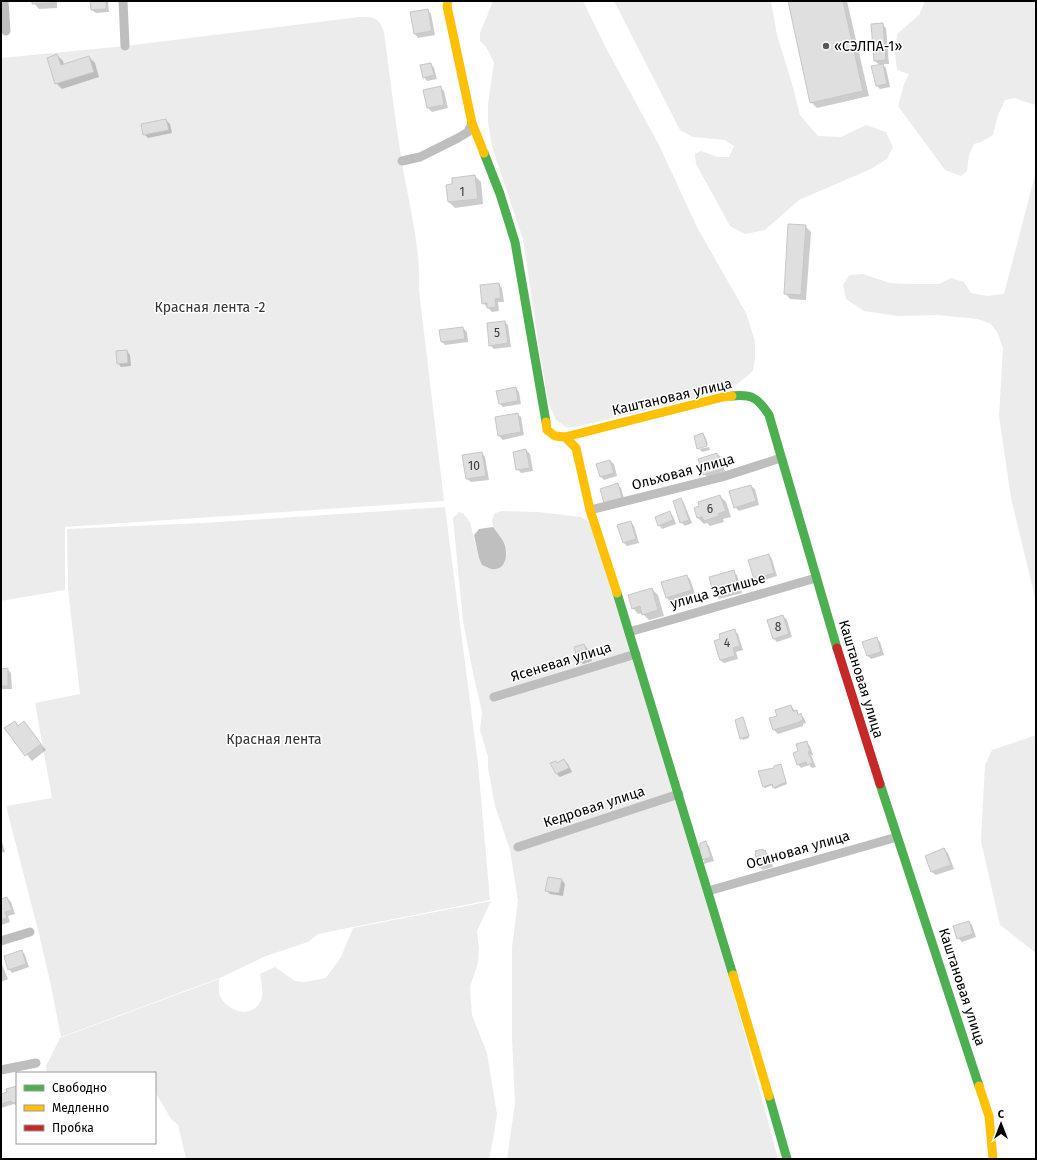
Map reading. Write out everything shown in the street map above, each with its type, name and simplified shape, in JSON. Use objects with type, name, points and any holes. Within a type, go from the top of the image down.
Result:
[{"type":"street","points":[[4,1],[6,32]]},
{"type":"street","points":[[123,1],[125,46]]},
{"type":"street","points":[[448,1],[447,6],[472,123],[500,194],[515,242],[547,430],[555,436],[565,437],[576,448],[590,510],[679,794],[787,1159]]},
{"type":"street","points":[[402,161],[420,157],[458,138],[468,132],[472,123]]},
{"type":"street","name":"Каштановая улица","points":[[565,437],[723,397],[746,395],[754,398],[766,409],[848,686],[989,1116],[992,1159]]},
{"type":"street","name":"Ольховая улица","points":[[590,510],[722,477],[781,458]]},
{"type":"street","name":"улица Затишье","points":[[629,632],[816,578]]},
{"type":"street","name":"Ясеневая улица","points":[[494,697],[636,654]]},
{"type":"street","name":"Кедровая улица","points":[[518,847],[679,794]]},
{"type":"street","name":"Осиновая улица","points":[[708,890],[897,837]]},
{"type":"street","points":[[1,941],[30,932]]},
{"type":"street","points":[[1,1070],[36,1063]]},
{"type":"green space","points":[[493,1],[583,1],[606,48],[659,145],[698,229],[746,313],[755,341],[753,371],[730,390],[575,427],[566,427],[556,420],[549,404],[523,239],[492,147],[488,122],[488,104],[494,62],[486,47],[480,41],[480,33]]},
{"type":"green space","points":[[614,1],[771,1],[777,35],[800,115],[818,136],[841,137],[866,125],[886,132],[893,147],[887,159],[871,169],[799,200],[765,230],[745,234],[730,226],[696,164],[695,154],[701,151],[718,157],[729,157],[734,146],[725,140],[693,137],[680,130]]},
{"type":"green space","points":[[925,1],[1036,1],[1036,105],[1015,98],[1005,100],[998,115],[993,135],[974,144],[969,155],[967,171],[961,176],[945,170],[898,106],[904,84],[909,74],[897,70],[895,53],[897,34],[919,15]]},
{"type":"green space","name":"Красная лента -2","points":[[369,17],[375,19],[380,23],[384,32],[399,147],[414,226],[418,259],[419,290],[444,501],[65,527],[65,590],[1,601],[1,58],[125,46]]},
{"type":"green space","points":[[1036,171],[1036,602],[1011,498],[999,416],[1003,348],[997,332],[991,324],[978,319],[937,315],[898,316],[864,311],[846,299],[843,285],[849,275],[863,274],[890,283],[910,284],[939,284],[951,278],[964,282],[971,293],[987,296],[1004,294]]},
{"type":"green space","name":"Красная лента","points":[[445,507],[478,764],[490,900],[318,934],[308,942],[266,956],[222,977],[61,1037],[39,934],[6,806],[52,798],[35,703],[80,694],[68,589],[67,529],[203,523]]},
{"type":"green space","points":[[502,511],[539,512],[581,517],[591,523],[734,995],[778,1159],[507,1159],[515,1103],[512,1039],[512,947],[518,901],[510,850],[495,806],[488,768],[488,757],[480,730],[482,712],[463,621],[453,518],[459,512],[463,513],[470,522],[479,558],[491,569],[500,567],[505,562],[499,534],[493,527],[492,519],[495,513]]},
{"type":"green space","points":[[1036,735],[1036,953],[1000,925],[981,841],[985,765],[992,750]]},
{"type":"green space","points":[[491,901],[477,931],[479,948],[478,963],[470,987],[472,1015],[487,1053],[497,1114],[489,1159],[186,1159],[178,1125],[171,1119],[156,1094],[156,1072],[47,1072],[46,1066],[60,1038],[219,979],[219,994],[225,1003],[234,1009],[246,1012],[256,1007],[260,1002],[262,988],[260,974],[275,967],[295,981],[305,982],[326,978],[341,957],[353,928]]},
{"type":"shaded area","points":[[493,527],[504,543],[506,552],[503,565],[496,569],[491,569],[482,565],[474,535],[479,529]]},
{"type":"building","points":[[32,1],[52,1],[52,3],[32,4]]},
{"type":"building","points":[[90,1],[106,1],[106,9],[91,10]]},
{"type":"building","name":"«СЭЛПА-1»","points":[[788,1],[843,1],[863,91],[810,103]]},
{"type":"building","points":[[428,9],[432,31],[414,34],[410,12]]},
{"type":"building","points":[[883,23],[886,60],[874,61],[871,24]]},
{"type":"building","points":[[57,54],[61,65],[89,56],[94,72],[55,84],[47,58]]},
{"type":"building","points":[[431,63],[434,75],[423,78],[420,65]]},
{"type":"building","points":[[883,64],[887,84],[876,86],[871,66]]},
{"type":"building","points":[[441,86],[444,105],[427,108],[423,90]]},
{"type":"building","points":[[166,119],[169,130],[143,135],[141,124]]},
{"type":"building","points":[[475,175],[478,199],[448,202],[446,185],[452,184],[452,178]]},
{"type":"building","points":[[788,224],[806,225],[801,295],[784,294]]},
{"type":"building","points":[[499,283],[501,298],[495,299],[496,307],[487,308],[487,303],[482,304],[480,285]]},
{"type":"building","points":[[505,321],[508,343],[489,346],[487,323]]},
{"type":"building","points":[[463,327],[465,339],[441,342],[439,330]]},
{"type":"building","points":[[127,350],[128,363],[117,364],[116,351]]},
{"type":"building","points":[[516,387],[518,401],[499,404],[496,391]]},
{"type":"building","points":[[518,413],[521,432],[498,436],[495,417]]},
{"type":"building","points":[[703,433],[707,446],[697,449],[694,436]]},
{"type":"building","points":[[526,449],[530,468],[516,470],[513,452]]},
{"type":"building","points":[[482,452],[486,476],[466,479],[462,455]]},
{"type":"building","points":[[717,453],[722,469],[703,475],[698,459]]},
{"type":"building","points":[[610,460],[614,473],[600,477],[596,464]]},
{"type":"building","points":[[618,483],[622,498],[604,503],[600,489]]},
{"type":"building","points":[[751,485],[756,501],[734,508],[729,491]]},
{"type":"building","points":[[720,495],[726,511],[718,514],[719,516],[704,521],[702,517],[697,518],[694,508],[699,506],[698,502]]},
{"type":"building","points":[[681,498],[689,520],[680,523],[673,501]]},
{"type":"building","points":[[670,511],[673,520],[658,526],[655,517]]},
{"type":"building","points":[[631,521],[636,539],[623,543],[617,525]]},
{"type":"building","points":[[769,554],[774,573],[754,579],[748,560]]},
{"type":"building","points":[[734,570],[739,589],[714,596],[709,577]]},
{"type":"building","points":[[687,575],[692,590],[666,598],[661,582]]},
{"type":"building","points":[[652,588],[658,610],[642,615],[640,606],[632,609],[628,595]]},
{"type":"building","points":[[783,615],[789,634],[773,639],[767,620]]},
{"type":"building","points":[[735,629],[740,646],[733,648],[735,656],[720,660],[714,641],[720,639],[719,634]]},
{"type":"building","points":[[877,637],[881,652],[867,656],[862,642]]},
{"type":"building","points":[[584,644],[589,657],[578,661],[574,647]]},
{"type":"building","points":[[8,668],[8,686],[1,686],[1,669]]},
{"type":"building","points":[[791,705],[793,711],[797,710],[798,715],[801,713],[803,720],[773,730],[769,718],[777,716],[775,710]]},
{"type":"building","points":[[743,717],[749,736],[740,739],[735,720]]},
{"type":"building","points":[[15,721],[18,726],[24,721],[41,744],[25,756],[4,728]]},
{"type":"building","points":[[807,741],[810,751],[808,752],[813,763],[807,765],[806,762],[797,765],[793,753],[798,751],[796,744]]},
{"type":"building","points":[[564,759],[569,768],[556,774],[550,763],[556,761],[557,763]]},
{"type":"building","points":[[781,764],[786,782],[773,788],[772,784],[763,787],[758,771],[774,768],[774,766]]},
{"type":"building","points":[[706,841],[711,857],[699,861],[700,843]]},
{"type":"building","points":[[944,848],[951,865],[931,872],[925,856]]},
{"type":"building","points":[[763,849],[764,851],[765,850],[770,864],[759,867],[758,864],[755,865],[755,861],[757,861],[755,851]]},
{"type":"building","points":[[548,877],[562,879],[559,893],[545,891]]},
{"type":"building","points":[[7,897],[12,910],[5,912],[7,918],[1,920],[1,899]]},
{"type":"building","points":[[969,921],[973,934],[957,939],[953,926]]},
{"type":"building","points":[[22,950],[26,964],[8,970],[4,956]]},
{"type":"building","points":[[16,1086],[16,1102],[12,1103],[11,1101],[1,1104],[1,1094],[7,1092],[6,1089]]},
{"type":"traffic: fast","points":[[484,153],[500,194],[515,242],[546,422]]},
{"type":"traffic: fast","points":[[732,396],[754,398],[769,415],[837,648]]},
{"type":"traffic: fast","points":[[617,593],[733,975]]},
{"type":"traffic: fast","points":[[880,784],[979,1086]]},
{"type":"traffic: fast","points":[[769,1096],[787,1159]]},
{"type":"traffic: slow","points":[[448,1],[447,6],[472,123],[484,153]]},
{"type":"traffic: slow","points":[[565,437],[732,396]]},
{"type":"traffic: slow","points":[[546,422],[547,430],[555,436],[565,437],[576,448],[590,510],[617,593]]},
{"type":"traffic: slow","points":[[733,975],[769,1096]]},
{"type":"traffic: slow","points":[[979,1086],[989,1116],[993,1159]]},
{"type":"traffic: jam","points":[[837,648],[880,784]]},
{"type":"place","name":"«СЭЛПА-1»","points":[[826,46]]}]
